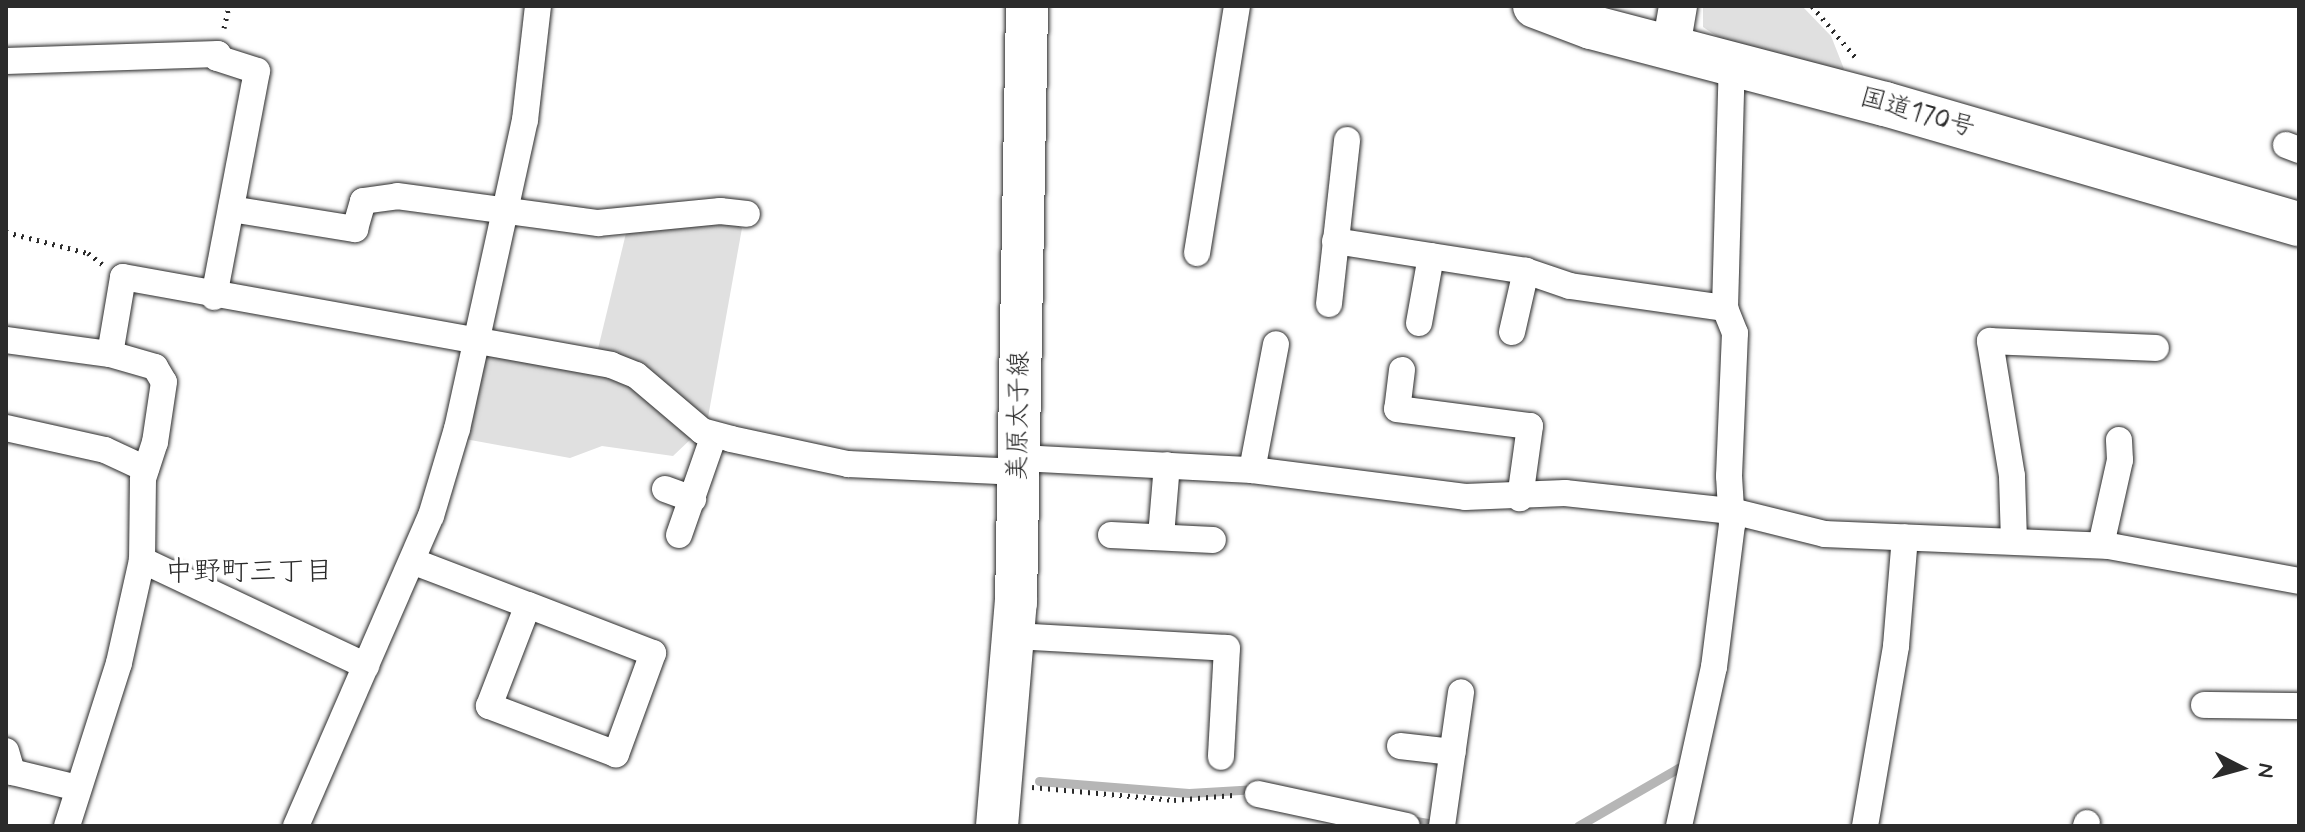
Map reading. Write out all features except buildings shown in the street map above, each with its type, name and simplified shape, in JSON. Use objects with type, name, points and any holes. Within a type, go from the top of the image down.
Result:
[{"type":"highway","name":"国道170号","points":[[1535,6],[1674,27],[1732,64],[1885,104],[2299,224]]},
{"type":"main road","name":"美原太子線","points":[[999,809],[1014,636],[1020,465],[1027,6]]},
{"type":"street","points":[[296,826],[412,561],[453,444],[525,120],[538,6]]},
{"type":"street","points":[[1197,253],[1237,6]]},
{"type":"street","points":[[6,61],[218,54],[217,58],[257,71],[214,297]]},
{"type":"street","points":[[1679,826],[1714,667],[1732,511],[1735,333],[1725,308],[1732,64]]},
{"type":"street","points":[[1329,304],[1347,140]]},
{"type":"street","points":[[231,209],[355,229],[363,201],[397,196],[508,207],[598,223],[720,211],[747,214]]},
{"type":"street","points":[[1335,241],[1526,271],[1570,286],[1725,308]]},
{"type":"street","points":[[1419,323],[1431,256]]},
{"type":"street","points":[[1512,332],[1526,271]]},
{"type":"street","points":[[110,354],[123,277],[214,297],[477,338],[611,365],[636,375],[702,431],[848,464],[1167,465],[1252,470],[1399,493],[1520,498],[1565,493],[1732,511],[1825,534],[2101,545],[2299,581]]},
{"type":"street","points":[[6,340],[110,354],[155,367],[164,382],[140,512],[142,560],[119,663],[67,826]]},
{"type":"street","points":[[2014,541],[2012,476],[1990,341],[2156,348]]},
{"type":"street","points":[[1252,470],[1276,344]]},
{"type":"street","points":[[1402,370],[1397,409],[1530,426],[1520,498]]},
{"type":"street","points":[[6,428],[105,450],[146,469]]},
{"type":"street","points":[[679,535],[714,435]]},
{"type":"street","points":[[2101,545],[2120,460],[2119,440]]},
{"type":"street","points":[[1161,536],[1167,465]]},
{"type":"street","points":[[665,489],[693,499]]},
{"type":"street","points":[[1111,535],[1213,540]]},
{"type":"street","points":[[1865,826],[1896,646],[1905,537]]},
{"type":"street","points":[[142,560],[366,666]]},
{"type":"street","points":[[412,561],[528,605],[653,653],[616,754],[489,706],[528,605]]},
{"type":"street","points":[[1014,636],[1227,648],[1221,757]]},
{"type":"street","points":[[1442,826],[1461,692]]},
{"type":"street","points":[[2204,705],[2299,706]]},
{"type":"street","points":[[1400,746],[1453,752]]},
{"type":"street","points":[[6,751],[12,772],[77,788]]},
{"type":"street","points":[[1258,794],[1303,815],[1404,826]]},
{"type":"path","points":[[1812,6],[1875,80],[1885,104]]},
{"type":"path","points":[[6,232],[88,253],[123,277]]},
{"type":"path","points":[[999,809],[1029,787],[1174,800],[1258,794]]},
{"type":"shaded area","points":[[1703,6],[1802,6],[1831,36],[1844,69],[1833,77],[1736,49],[1703,27]]},
{"type":"shaded area","points":[[730,219],[742,228],[707,423],[597,353],[628,225]]},
{"type":"shaded area","points":[[483,352],[624,378],[692,438],[673,456],[602,446],[570,458],[465,439]]},
{"type":"waterway","points":[[1578,826],[1680,767]]},
{"type":"waterway","points":[[1039,781],[1189,793],[1257,789]]},
{"type":"waterway","points":[[1409,820],[1441,825]]},
{"type":"district","name":"中野町三丁目","points":[[249,573]]}]
